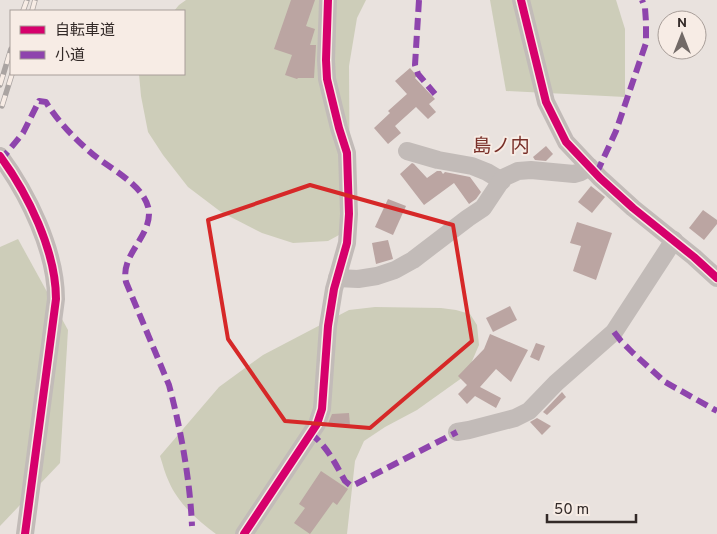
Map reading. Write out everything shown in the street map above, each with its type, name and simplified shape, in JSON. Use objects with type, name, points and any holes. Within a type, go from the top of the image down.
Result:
[{"type":"street","points":[[244,534],[317,424],[322,409],[328,326],[334,289],[347,243],[349,214],[347,154],[327,79],[328,0]]},
{"type":"street","points":[[521,0],[546,102],[566,142],[633,208],[674,240],[717,278]]},
{"type":"street","points":[[407,152],[472,166],[502,181]]},
{"type":"street","points":[[0,156],[13,175],[40,227],[52,263],[56,285],[56,299],[25,534]]},
{"type":"street","points":[[337,278],[358,279],[377,276],[395,270],[413,260],[483,208],[503,178],[518,171],[531,170],[574,174],[590,167]]},
{"type":"street","points":[[457,432],[515,418],[528,412],[556,383],[614,332],[674,240]]},
{"type":"highlighted area","points":[[310,185],[453,225],[472,341],[370,428],[285,421],[228,339],[208,220]]},
{"type":"green space","points":[[186,0],[366,0],[357,18],[349,66],[350,229],[328,241],[293,243],[262,233],[221,212],[188,187],[163,155],[148,132],[139,75],[185,75],[185,10],[175,10]]},
{"type":"green space","points":[[490,0],[616,0],[625,29],[625,97],[506,91]]},
{"type":"green space","points":[[18,239],[68,330],[60,463],[0,526],[0,247]]},
{"type":"green space","points":[[375,307],[441,308],[470,314],[477,325],[479,345],[466,375],[417,410],[364,441],[355,461],[347,534],[216,534],[183,504],[173,490],[160,456],[219,387],[263,355],[349,310]]},
{"type":"building","points":[[291,0],[315,0],[306,26],[315,29],[310,45],[316,45],[314,78],[297,79],[285,75],[292,55],[274,49]]},
{"type":"building","points":[[410,68],[417,76],[415,78],[435,99],[429,104],[436,112],[428,119],[416,107],[395,126],[401,133],[388,144],[374,128],[390,113],[388,111],[407,94],[395,81]]},
{"type":"building","points":[[546,146],[553,154],[546,161],[535,160],[533,157]]},
{"type":"building","points":[[412,163],[427,178],[437,171],[441,171],[443,174],[445,172],[470,177],[481,192],[469,204],[454,183],[424,205],[400,174]]},
{"type":"building","points":[[591,186],[605,197],[592,213],[578,202]]},
{"type":"building","points":[[388,199],[406,206],[393,235],[375,227]]},
{"type":"building","points":[[703,210],[717,220],[717,224],[704,240],[689,228]]},
{"type":"building","points":[[577,222],[612,233],[596,280],[573,271],[581,246],[570,243]]},
{"type":"building","points":[[388,240],[393,259],[376,264],[372,243]]},
{"type":"building","points":[[510,306],[517,320],[493,332],[486,318]]},
{"type":"building","points":[[490,334],[528,350],[511,382],[496,369],[480,387],[501,398],[496,408],[475,396],[467,404],[458,394],[467,385],[458,376],[484,349]]},
{"type":"building","points":[[536,343],[545,346],[539,361],[530,357]]},
{"type":"building","points":[[562,392],[566,397],[547,415],[543,412]]},
{"type":"building","points":[[349,413],[350,425],[327,426],[332,414]]},
{"type":"building","points":[[537,418],[551,426],[542,435],[530,422]]},
{"type":"building","points":[[321,471],[348,489],[337,505],[333,502],[310,534],[294,523],[305,508],[299,504]]},
{"type":"railway","points":[[23,10],[27,0]]},
{"type":"railway","points":[[32,10],[35,0]]},
{"type":"railway","points":[[0,85],[10,52]]},
{"type":"railway","points":[[2,106],[12,75]]},
{"type":"marked path","points":[[419,0],[415,65],[418,74],[435,94]]},
{"type":"marked path","points":[[595,172],[599,168],[616,131],[646,43],[645,8],[642,0]]},
{"type":"marked path","points":[[0,161],[23,133],[39,101],[46,102],[60,122],[77,140],[96,157],[125,177],[147,202],[148,221],[127,263],[125,272],[126,282],[169,385],[184,455],[192,526]]},
{"type":"marked path","points":[[614,332],[633,353],[665,382],[717,411]]},
{"type":"marked path","points":[[310,433],[326,449],[345,481],[350,485],[354,485],[457,432]]},
{"type":"cycle path","points":[[244,534],[317,424],[322,409],[328,326],[334,289],[347,243],[349,214],[347,153],[327,79],[328,0]]},
{"type":"cycle path","points":[[521,0],[546,102],[566,142],[600,178],[633,208],[717,278]]},
{"type":"cycle path","points":[[0,156],[30,205],[46,243],[55,281],[56,299],[25,534]]},
{"type":"district","name":"島ノ内","points":[[501,145]]}]
